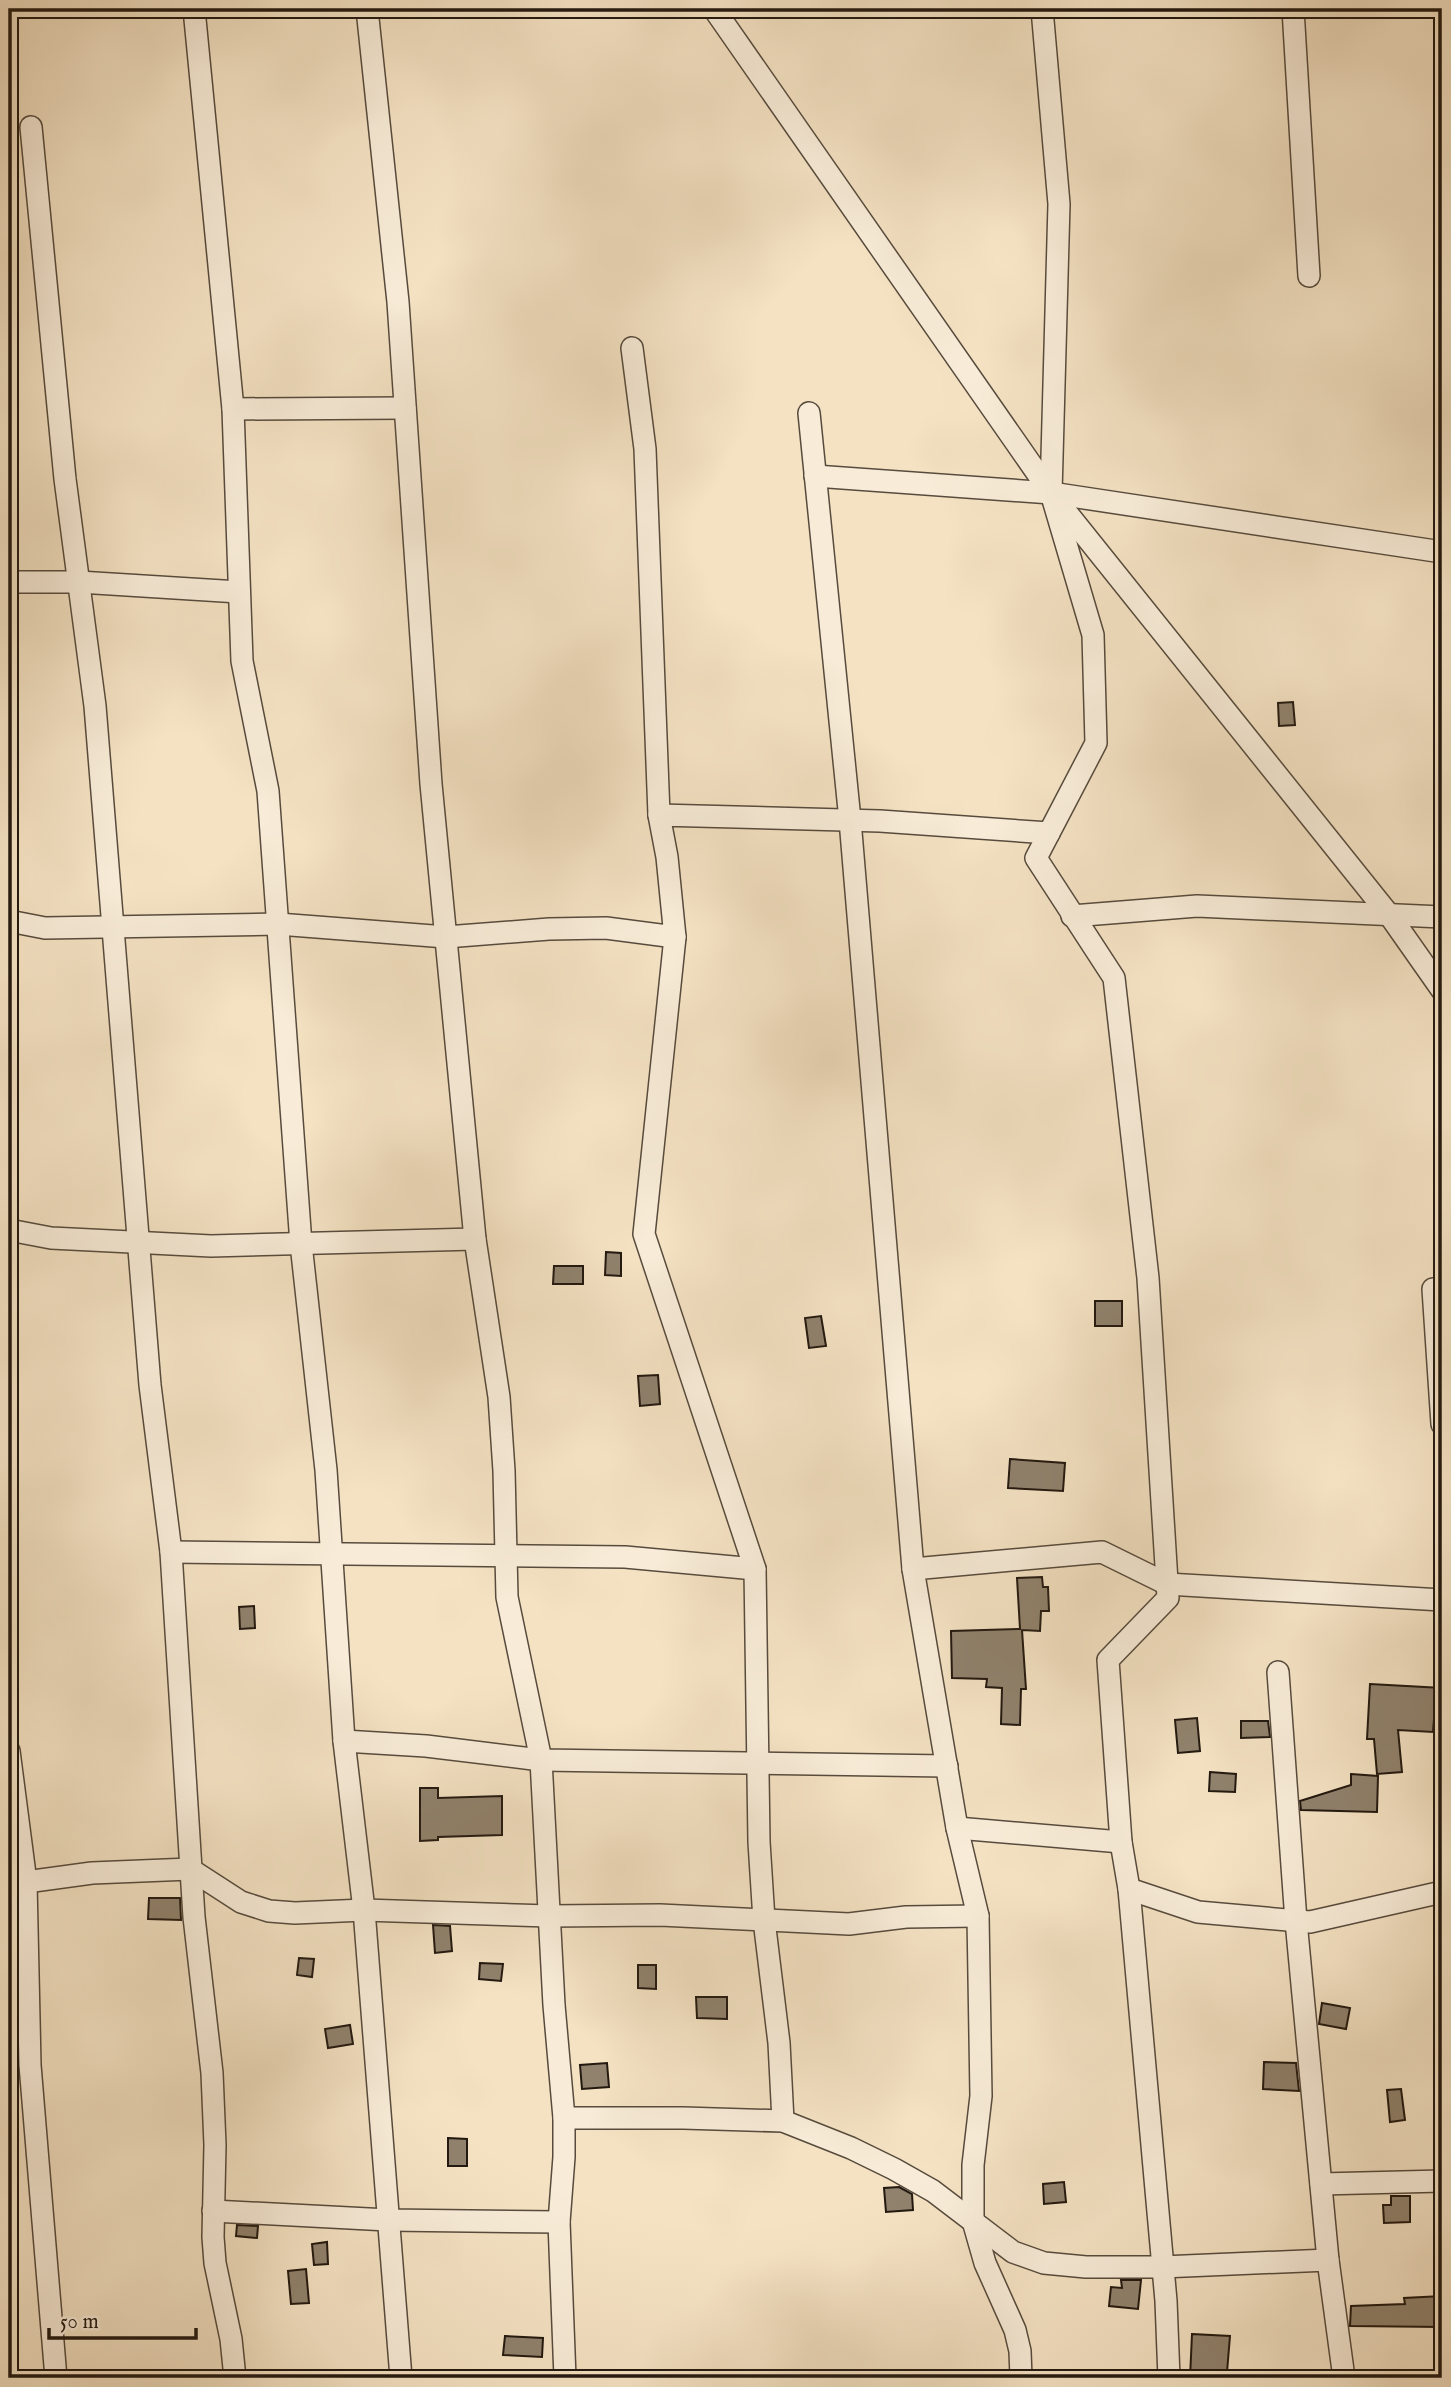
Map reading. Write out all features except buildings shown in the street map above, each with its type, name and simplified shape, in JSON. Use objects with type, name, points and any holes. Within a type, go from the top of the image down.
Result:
[{"type":"street","points":[[194,9],[233,409],[242,661],[266,778],[300,1244],[326,1470],[344,1741],[364,1910],[401,2378]]},
{"type":"street","points":[[367,9],[398,302],[431,784],[475,1239],[499,1397],[507,1597],[541,1760],[564,2118],[565,2157],[559,2222],[565,2378]]},
{"type":"street","points":[[714,9],[1051,494],[1390,916],[1442,990]]},
{"type":"street","points":[[1042,9],[1059,204],[1051,494],[1093,635],[1096,743],[1036,858],[1114,978],[1148,1278],[1168,1598],[1108,1660],[1121,1842],[1129,1889],[1166,2301],[1169,2378]]},
{"type":"street","points":[[1293,9],[1309,276]]},
{"type":"street","points":[[31,127],[65,479],[95,706],[150,1385],[171,1552],[194,1917],[212,2073],[215,2263],[231,2339],[235,2378]]},
{"type":"street","points":[[632,348],[645,449],[659,815],[667,857],[675,937],[644,1234],[755,1569],[756,1762],[764,1920],[779,2043],[783,2121]]},
{"type":"street","points":[[233,409],[405,408]]},
{"type":"street","points":[[809,413],[850,820],[913,1569],[957,1828],[978,1916],[981,2096],[973,2165],[973,2221],[985,2263],[1015,2330],[1020,2351],[1021,2378]]},
{"type":"street","points":[[815,477],[1051,494],[1442,552]]},
{"type":"street","points":[[9,582],[79,582],[239,592]]},
{"type":"street","points":[[659,815],[850,820],[1049,833]]},
{"type":"street","points":[[1072,916],[1198,906],[1442,917]]},
{"type":"street","points":[[9,920],[45,928],[278,924],[446,937],[549,929],[606,928],[675,937]]},
{"type":"street","points":[[9,1230],[51,1238],[211,1245],[475,1239]]},
{"type":"street","points":[[1433,1289],[1442,1424]]},
{"type":"street","points":[[171,1552],[625,1557],[755,1569]]},
{"type":"street","points":[[913,1569],[1102,1552],[1167,1584],[1442,1600]]},
{"type":"street","points":[[1278,1672],[1296,1921],[1328,2260],[1344,2378]]},
{"type":"street","points":[[344,1741],[426,1745],[541,1760],[947,1766]]},
{"type":"street","points":[[9,1751],[26,1882],[30,2065],[56,2378]]},
{"type":"street","points":[[957,1828],[1121,1842]]},
{"type":"street","points":[[26,1882],[92,1873],[190,1869],[241,1902],[295,1913],[364,1910],[549,1916],[660,1915],[849,1924],[906,1917],[978,1916]]},
{"type":"street","points":[[1129,1889],[1198,1912],[1310,1923],[1442,1892]]},
{"type":"street","points":[[564,2118],[783,2121],[894,2169],[933,2192],[1013,2252],[1044,2263],[1086,2267],[1162,2267],[1328,2260]]},
{"type":"street","points":[[1321,2184],[1442,2180]]},
{"type":"street","points":[[213,2211],[388,2220],[559,2222]]}]
